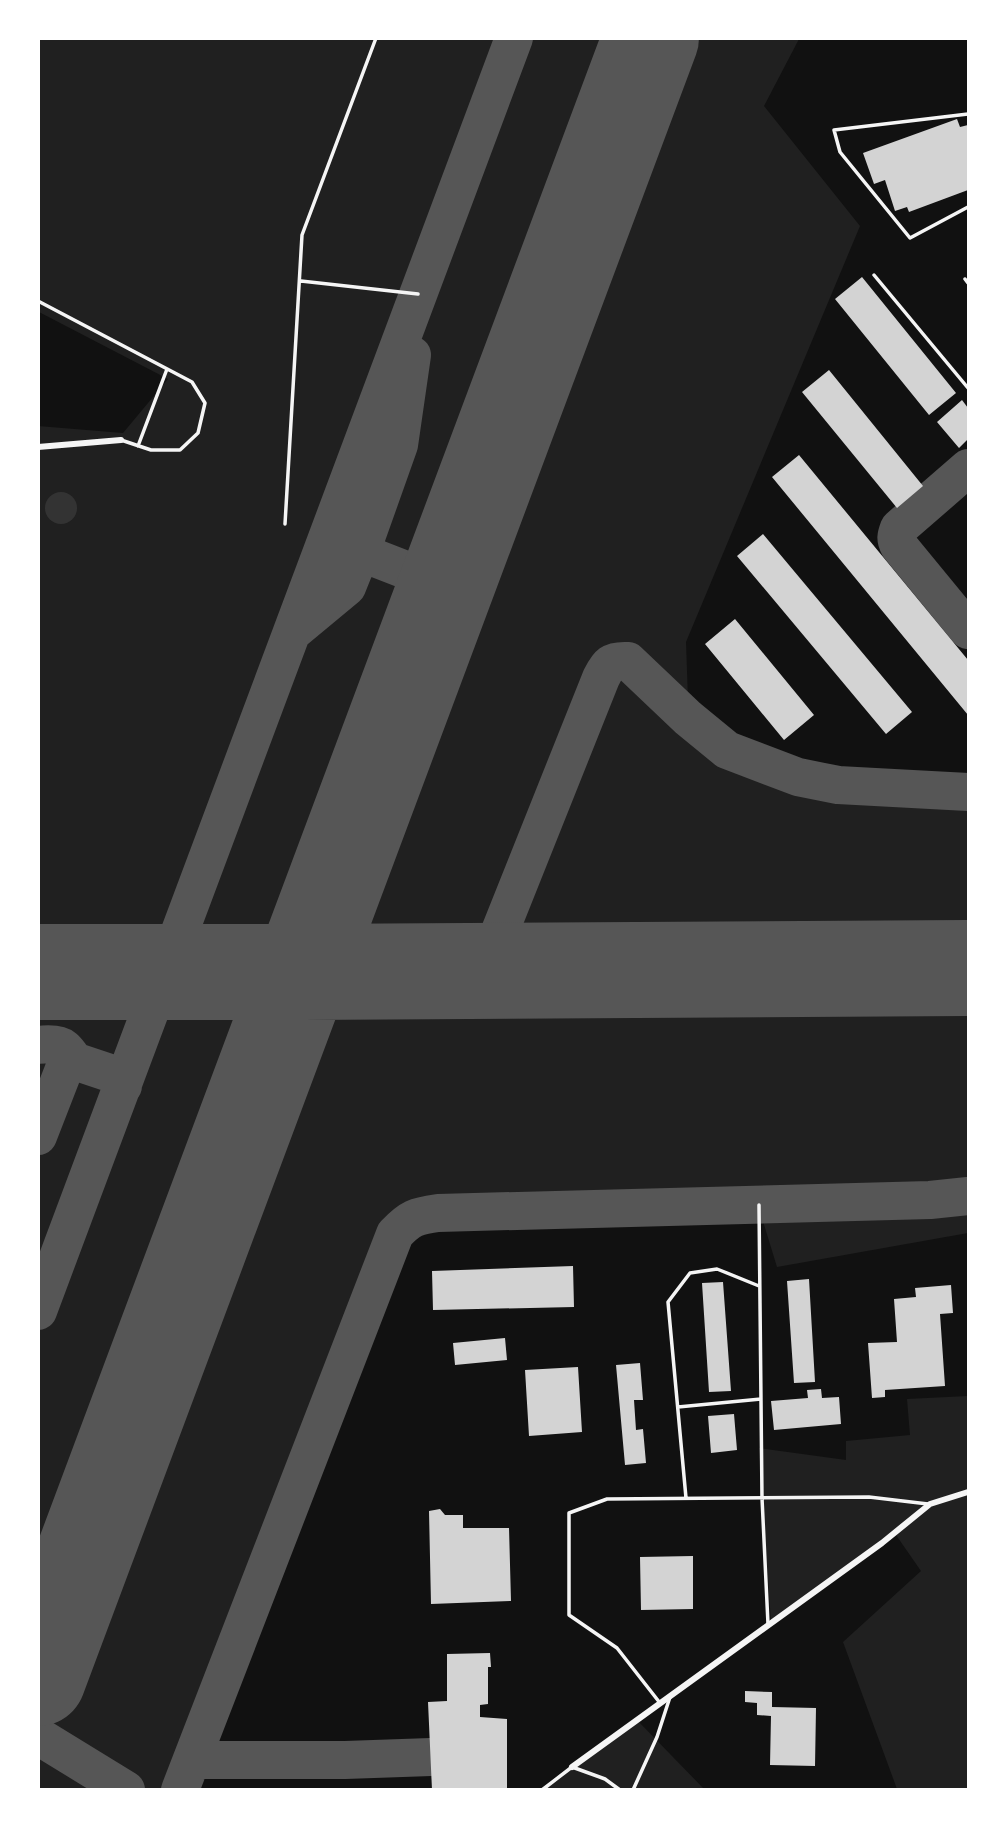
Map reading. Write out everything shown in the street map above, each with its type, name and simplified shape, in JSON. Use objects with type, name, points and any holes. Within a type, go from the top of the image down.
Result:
[{"type":"street","points":[[38,447],[121,440]]},
{"type":"street","points":[[572,1767],[882,1543],[930,1504],[968,1492]]},
{"type":"lane","points":[[285,524],[302,235],[376,38]]},
{"type":"lane","points":[[968,114],[834,130],[840,152],[910,239],[968,207]]},
{"type":"lane","points":[[874,275],[968,388]]},
{"type":"lane","points":[[300,281],[418,295]]},
{"type":"lane","points":[[38,302],[192,382],[205,403],[198,433],[180,450],[151,450],[121,440]]},
{"type":"lane","points":[[138,446],[167,369]]},
{"type":"lane","points":[[758,1205],[762,1498],[768,1625]]},
{"type":"lane","points":[[686,1498],[668,1302],[690,1273],[718,1269],[760,1286]]},
{"type":"lane","points":[[678,1407],[761,1399]]},
{"type":"lane","points":[[660,1703],[617,1648],[569,1615],[569,1513],[607,1499],[869,1497],[930,1504]]},
{"type":"lane","points":[[633,1790],[657,1737],[671,1695]]},
{"type":"lane","points":[[541,1790],[572,1767],[605,1779],[620,1790]]},
{"type":"shaded area","points":[[39,39],[799,39],[764,106],[860,226],[686,642],[688,700],[727,750],[798,777],[838,785],[968,792],[968,1233],[777,1267],[758,1205],[572,1197],[423,1202],[398,1210],[386,1222],[168,1789],[39,1789],[38,426],[123,433],[168,379],[39,312]]},
{"type":"shaded area","points":[[61,492],[73,496],[77,508],[73,520],[61,524],[49,520],[45,508],[49,496]]},
{"type":"shaded area","points":[[968,1396],[968,1789],[897,1789],[843,1642],[921,1571],[896,1535],[771,1622],[759,1448],[846,1460],[846,1441],[910,1435],[907,1399]]},
{"type":"shaded area","points":[[637,1720],[704,1789],[545,1790]]},
{"type":"building","points":[[957,119],[960,127],[968,125],[968,190],[909,212],[907,207],[895,211],[885,180],[874,184],[863,153]]},
{"type":"building","points":[[862,277],[956,393],[929,415],[835,299]]},
{"type":"building","points":[[829,370],[923,486],[897,508],[802,392]]},
{"type":"building","points":[[962,400],[968,408],[968,439],[959,448],[937,422]]},
{"type":"building","points":[[799,455],[968,660],[968,715],[772,477]]},
{"type":"building","points":[[763,534],[912,712],[886,734],[737,556]]},
{"type":"building","points":[[735,619],[814,715],[784,740],[705,644]]},
{"type":"building","points":[[573,1266],[574,1307],[433,1310],[432,1271]]},
{"type":"building","points":[[809,1279],[815,1382],[794,1383],[787,1281]]},
{"type":"building","points":[[723,1282],[731,1391],[709,1392],[702,1283]]},
{"type":"building","points":[[951,1285],[953,1313],[940,1314],[945,1386],[885,1390],[885,1397],[872,1398],[868,1343],[897,1342],[894,1299],[916,1297],[915,1288]]},
{"type":"building","points":[[505,1338],[507,1360],[455,1365],[453,1343]]},
{"type":"building","points":[[640,1363],[643,1400],[634,1400],[636,1430],[643,1429],[646,1463],[625,1465],[616,1365]]},
{"type":"building","points":[[578,1367],[582,1432],[529,1436],[525,1370]]},
{"type":"building","points":[[821,1389],[822,1398],[839,1397],[841,1424],[774,1430],[771,1401],[808,1398],[807,1390]]},
{"type":"building","points":[[734,1414],[737,1450],[711,1453],[708,1416]]},
{"type":"building","points":[[440,1509],[445,1515],[463,1515],[463,1528],[509,1528],[511,1601],[431,1604],[429,1511]]},
{"type":"building","points":[[693,1556],[693,1609],[641,1610],[640,1557]]},
{"type":"building","points":[[490,1653],[488,1704],[480,1705],[480,1717],[507,1719],[507,1790],[432,1790],[428,1702],[447,1701],[447,1654]]},
{"type":"building","points":[[745,1691],[772,1692],[772,1707],[816,1708],[815,1766],[770,1765],[771,1716],[757,1715],[757,1703],[745,1702]]},
{"type":"taxiway","points":[[38,1311],[514,38]]},
{"type":"taxiway","points":[[294,631],[347,587],[399,445],[412,355]]},
{"type":"taxiway","points":[[968,468],[899,528],[896,537],[899,546],[968,630]]},
{"type":"taxiway","points":[[339,544],[447,586]]},
{"type":"taxiway","points":[[484,971],[601,678],[608,666],[614,662],[628,661],[688,718],[727,750],[798,777],[838,785],[968,792]]},
{"type":"taxiway","points":[[38,1045],[61,1046],[77,1062]]},
{"type":"taxiway","points":[[38,1136],[66,1064],[77,1062],[119,1076],[123,1086]]},
{"type":"taxiway","points":[[180,1790],[395,1234],[405,1224],[419,1217],[438,1213],[930,1200],[968,1196]]},
{"type":"taxiway","points":[[38,1736],[126,1790]]},
{"type":"taxiway","points":[[189,1767],[199,1760],[431,1757]]},
{"type":"runway","points":[[38,1678],[651,38]]},
{"type":"runway","points":[[38,972],[968,968]]}]
